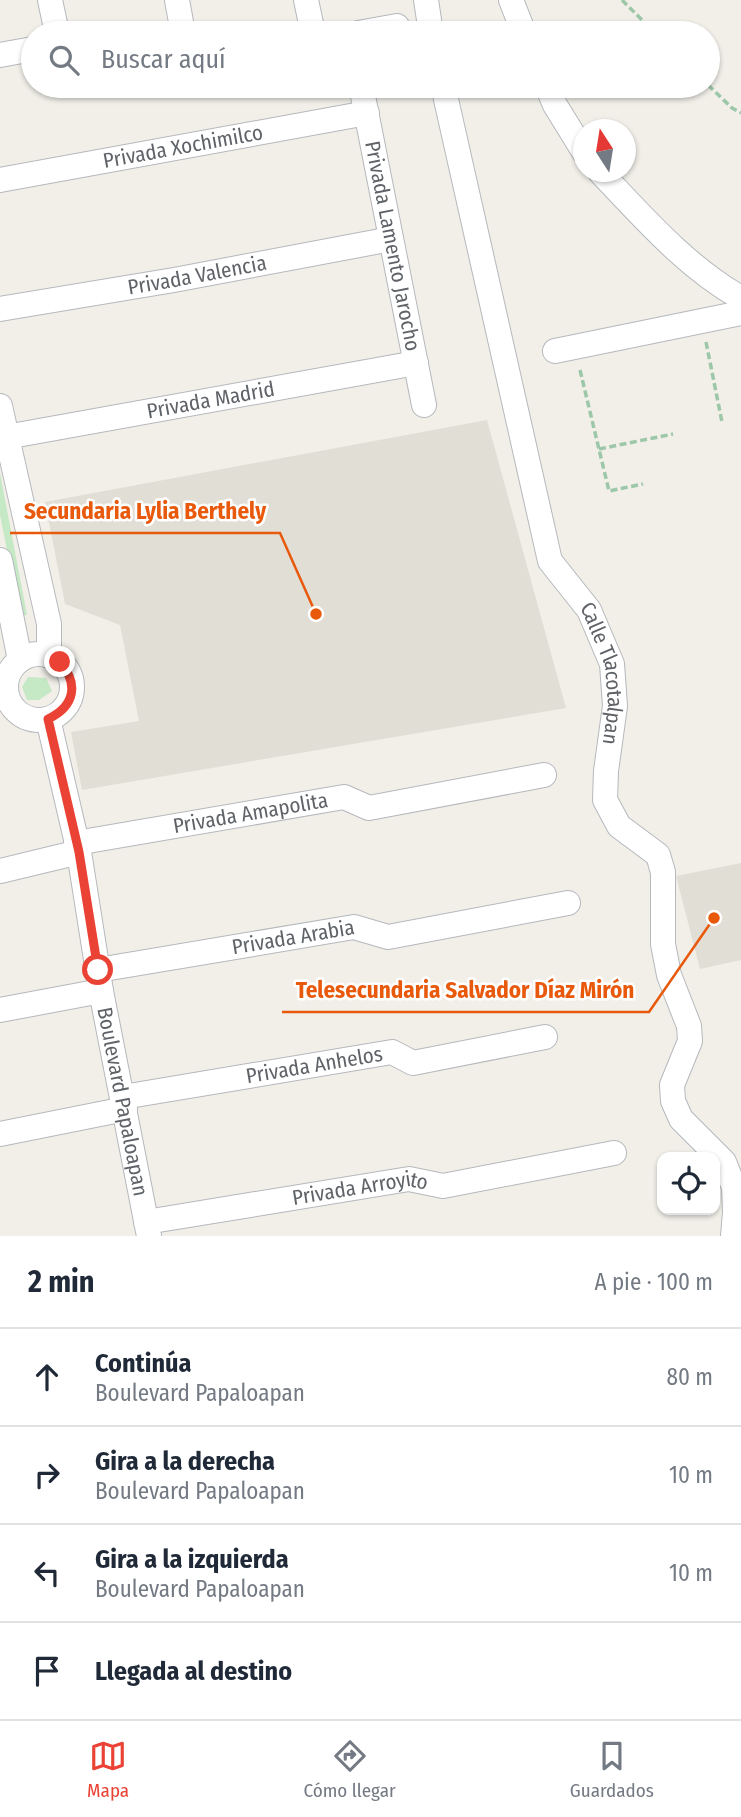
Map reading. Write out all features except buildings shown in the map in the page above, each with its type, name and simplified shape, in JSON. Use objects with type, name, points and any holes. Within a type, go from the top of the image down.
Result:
[{"type":"street","points":[[50,0],[54,21]]},
{"type":"street","points":[[177,0],[181,21]]},
{"type":"street","points":[[306,0],[310,21]]},
{"type":"street","points":[[426,0],[428,21]]},
{"type":"street","points":[[511,0],[519,21]]},
{"type":"street","points":[[0,55],[21,52]]},
{"type":"street","name":"Privada Lamento Jarocho","points":[[364,98],[424,405]]},
{"type":"street","name":"Calle Tlacotalpan","points":[[446,98],[550,561],[589,610],[612,664],[615,706],[605,800],[619,826],[658,855],[663,872],[663,944],[668,975],[689,1026],[690,1041],[672,1085],[673,1101],[681,1119],[724,1162],[734,1187],[733,1236]]},
{"type":"street","points":[[552,98],[573,135]]},
{"type":"street","name":"Privada Xochimilco","points":[[0,180],[367,113]]},
{"type":"street","points":[[610,182],[673,248],[741,298]]},
{"type":"street","name":"Privada Valencia","points":[[0,309],[174,280],[391,239]]},
{"type":"street","points":[[564,349],[741,313]]},
{"type":"street","name":"Privada Madrid","points":[[6,437],[416,363]]},
{"type":"street","points":[[0,406],[49,624],[50,656]]},
{"type":"street","points":[[0,562],[20,660]]},
{"type":"street","points":[[29,656],[50,656],[68,671],[72,694],[59,714],[48,719],[27,718],[17,712],[10,703],[3,682],[20,660],[29,656]]},
{"type":"street","name":"Boulevard Papaloapan","points":[[48,719],[78,848],[99,980],[148,1229]]},
{"type":"street","name":"Privada Amapolita","points":[[0,871],[78,848],[344,797],[369,808],[544,775]]},
{"type":"street","name":"Privada Arabia","points":[[0,1010],[99,980],[354,927],[388,937],[568,903]]},
{"type":"street","name":"Privada Anhelos","points":[[0,1134],[124,1103],[392,1052],[413,1063],[545,1037]]},
{"type":"street","name":"Privada Arroyito","points":[[148,1229],[409,1179],[443,1186],[614,1153]]},
{"type":"path","points":[[622,0],[643,21]]},
{"type":"path","points":[[720,96],[741,113]]},
{"type":"path","points":[[702,321],[722,422]]},
{"type":"path","points":[[564,349],[599,449],[609,491],[643,484]]},
{"type":"path","points":[[599,449],[673,434]]},
{"type":"shaded area","points":[[487,420],[566,708],[82,790],[71,732],[139,721],[120,625],[65,604],[45,502]]},
{"type":"shaded area","points":[[741,863],[741,960],[700,969],[676,876]]},
{"type":"green space","points":[[0,473],[27,615],[20,616],[0,515]]},
{"type":"green space","points":[[28,677],[46,678],[52,691],[39,700],[27,700],[22,687]]},
{"type":"place","name":"Secundaria Lylia Berthely","points":[[316,614]]},
{"type":"place","name":"Telesecundaria Salvador Díaz Mirón","points":[[714,918]]},
{"type":"route","points":[[60,662],[68,671],[72,694],[59,714],[48,719],[79,852],[98,970]]}]
